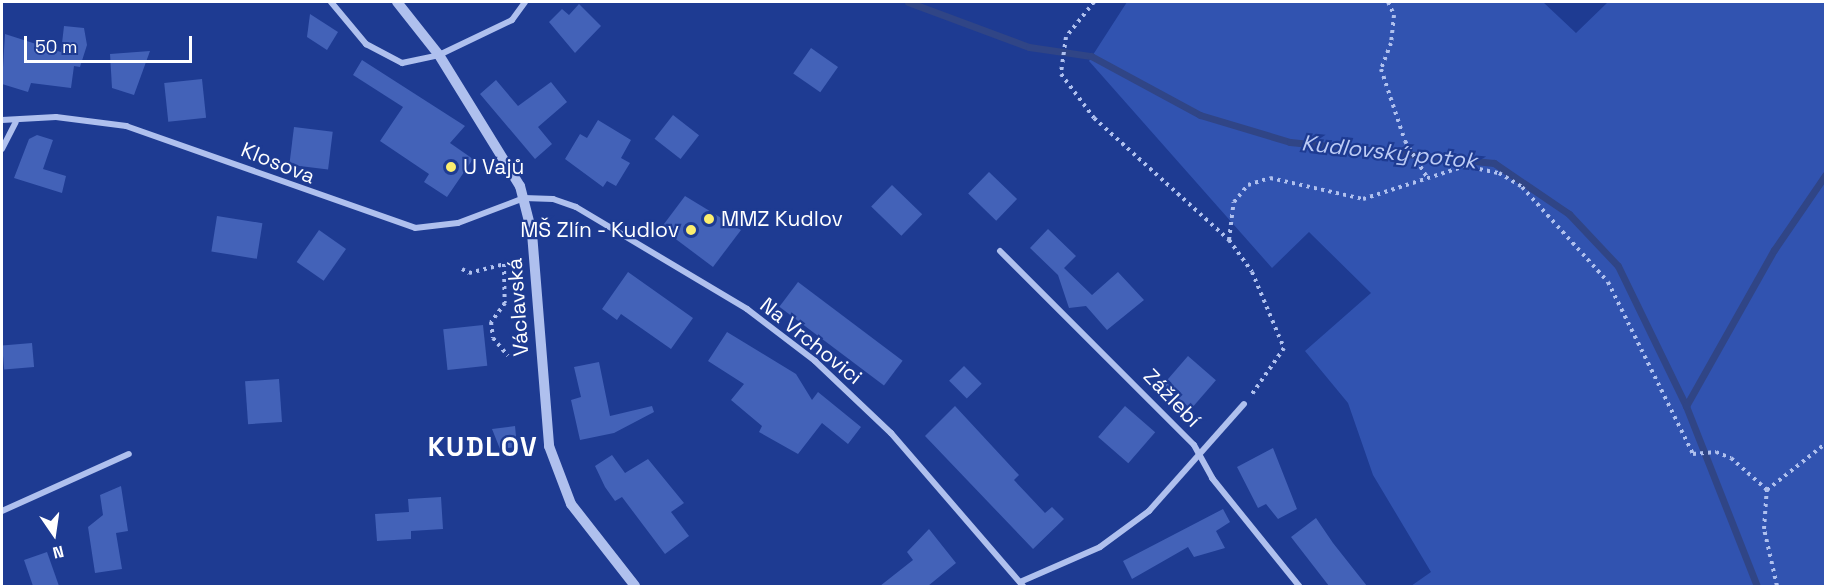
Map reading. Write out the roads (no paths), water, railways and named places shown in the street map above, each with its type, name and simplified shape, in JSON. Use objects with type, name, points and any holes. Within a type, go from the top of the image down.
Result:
[{"type":"street","points":[[332,2],[366,44],[390,60],[439,55],[512,20],[525,2]]},
{"type":"street","name":"Václavská","points":[[397,2],[439,55],[504,155],[524,198],[532,233],[549,446],[571,504],[635,586]]},
{"type":"street","name":"Klosova","points":[[2,120],[16,122],[56,117],[126,126],[352,211],[415,228],[458,223],[524,198]]},
{"type":"street","points":[[2,149],[16,122]]},
{"type":"street","name":"Na Vrchovici","points":[[524,198],[553,199],[585,211],[747,309],[815,361],[891,433],[1021,584]]},
{"type":"street","name":"Zážlebí","points":[[1000,251],[1080,327],[1201,458],[1299,586]]},
{"type":"street","points":[[1021,584],[1100,548],[1149,511],[1201,458],[1244,404]]},
{"type":"street","points":[[2,511],[129,454]]},
{"type":"waterway","name":"Kudlovský potok","points":[[908,2],[1029,47],[1091,56],[1200,115],[1290,142],[1494,163],[1569,214],[1618,266],[1686,406],[1757,586]]},
{"type":"waterway","points":[[1686,406],[1774,250],[1826,174]]},
{"type":"place","name":"U Vajů","points":[[451,167]]},
{"type":"place","name":"MMZ Kudlov","points":[[709,219]]},
{"type":"place","name":"MŠ Zlín - Kudlov","points":[[691,230]]},
{"type":"district","name":"KUDLOV","points":[[483,447]]}]
